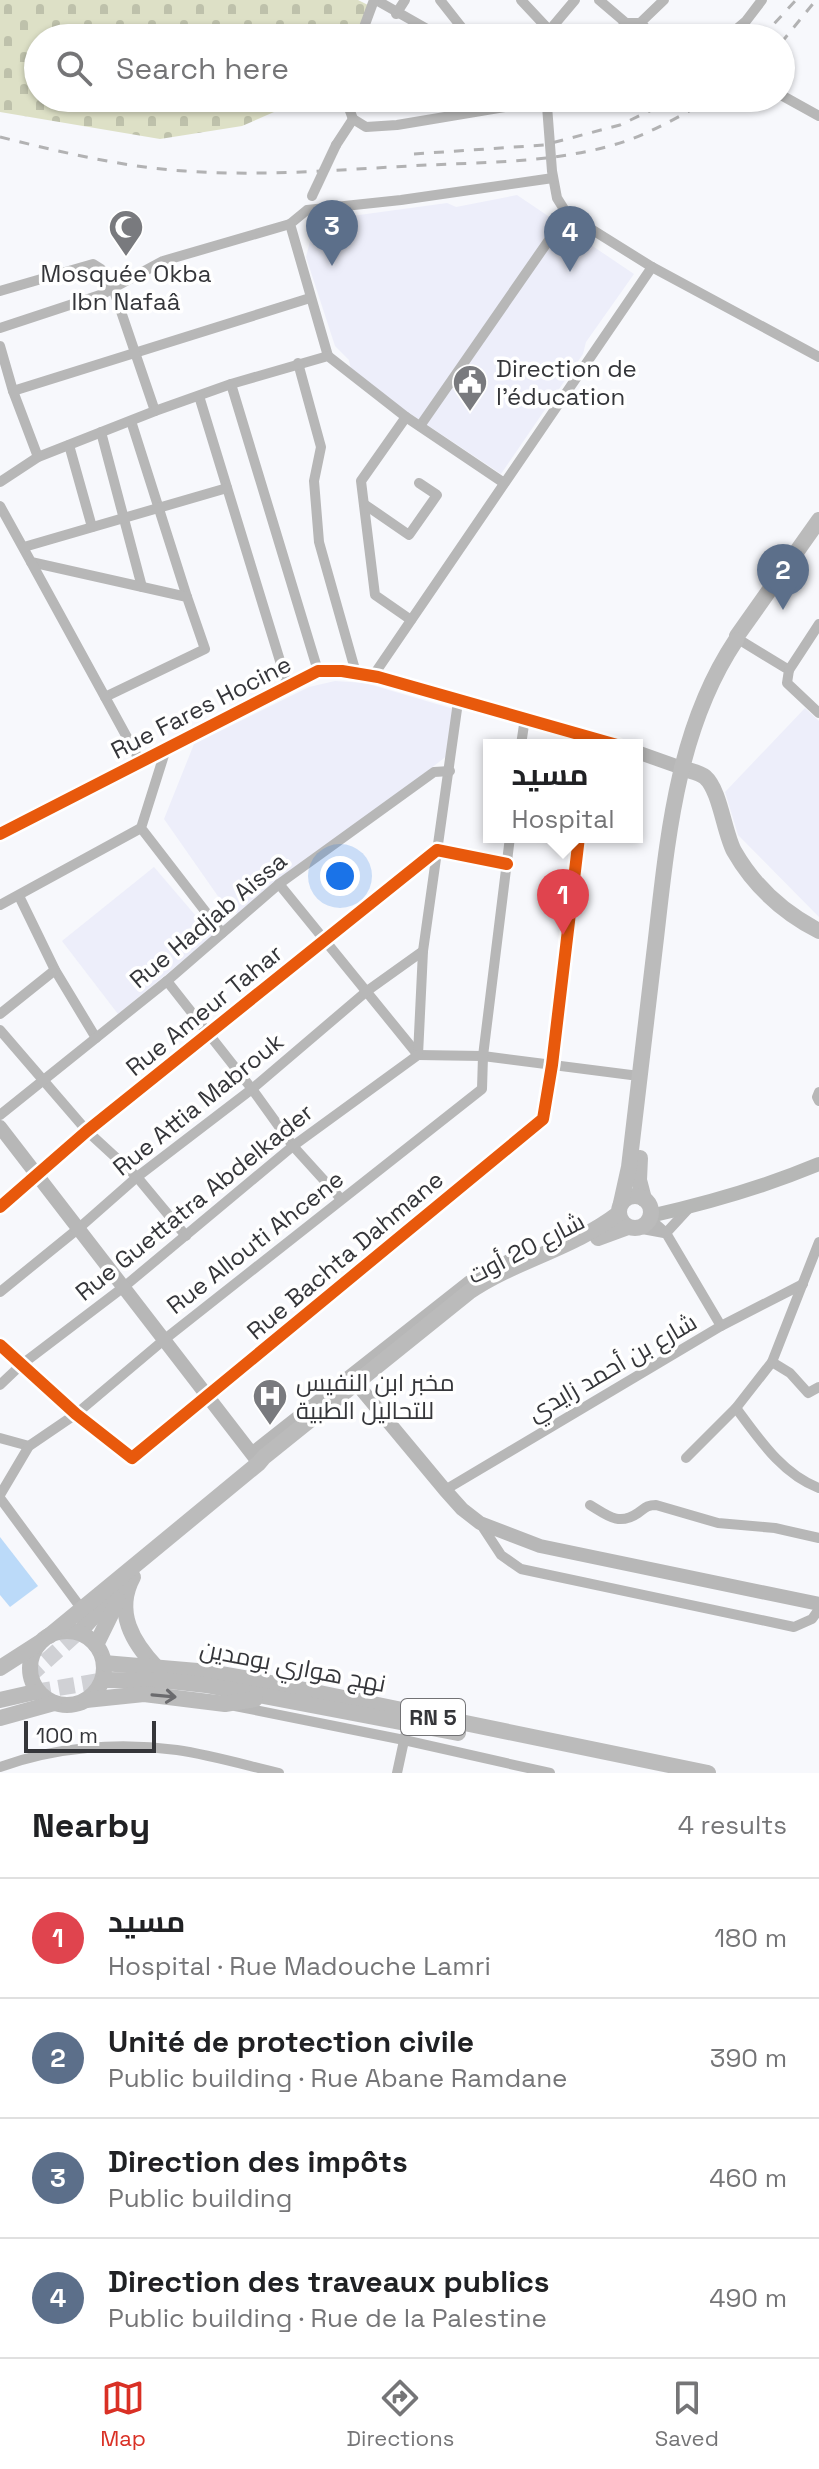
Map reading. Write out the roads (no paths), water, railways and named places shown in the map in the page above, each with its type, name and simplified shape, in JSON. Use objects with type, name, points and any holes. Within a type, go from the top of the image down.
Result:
[{"type":"main road","points":[[637,1214],[629,1167],[672,812],[686,770],[740,640],[819,520]]},
{"type":"main road","points":[[740,640],[819,532]]},
{"type":"main road","points":[[686,770],[701,775],[711,785],[730,842],[751,876],[781,906],[819,931]]},
{"type":"main road","points":[[637,1214],[654,1023],[686,770]]},
{"type":"main road","points":[[637,1214],[689,1208],[751,1190],[819,1164]]},
{"type":"main road","name":"شارع 20 أوت","points":[[45,1639],[170,1536],[255,1458],[264,1457],[469,1292],[530,1260],[637,1214]]},
{"type":"main road","name":"شارع 20 أوت","points":[[356,1383],[482,1294],[602,1236],[637,1214]]},
{"type":"main road","name":"شارع 20 أوت","points":[[84,1627],[170,1536]]},
{"type":"main road","points":[[96,1645],[104,1624],[134,1576]]},
{"type":"main road","points":[[134,1576],[126,1606],[129,1628],[137,1646],[157,1668]]},
{"type":"main road","points":[[0,1668],[45,1639],[69,1631],[88,1638],[96,1645],[104,1672],[100,1684],[86,1700]]},
{"type":"main road","points":[[45,1639],[34,1650],[30,1671],[37,1690],[54,1703]]},
{"type":"main road","name":"نهج هواري بومدين","points":[[104,1672],[157,1668],[256,1680],[708,1773]]},
{"type":"main road","name":"نهج هواري بومدين","points":[[104,1672],[269,1697],[406,1732],[491,1739],[652,1773]]},
{"type":"main road","points":[[0,1693],[32,1684],[0,1700]]},
{"type":"main road","points":[[0,1718],[54,1703],[70,1705],[86,1700],[144,1694],[225,1704],[269,1697]]},
{"type":"street","points":[[366,24],[375,0],[416,24]]},
{"type":"street","points":[[396,14],[405,0]]},
{"type":"street","points":[[440,0],[459,24]]},
{"type":"street","points":[[521,0],[539,24]]},
{"type":"street","points":[[555,24],[575,0]]},
{"type":"street","points":[[599,0],[626,23],[640,23],[664,0]]},
{"type":"street","points":[[742,24],[762,0]]},
{"type":"street","points":[[795,103],[819,116]]},
{"type":"street","points":[[350,112],[353,119],[366,127],[472,112]]},
{"type":"street","points":[[551,112],[553,175],[557,198],[567,214],[652,267],[819,357]]},
{"type":"street","points":[[0,328],[103,294],[163,261],[290,224],[307,210],[336,145],[353,119]]},
{"type":"street","points":[[307,210],[417,198],[553,175]]},
{"type":"street","points":[[420,426],[567,214]]},
{"type":"street","points":[[290,224],[328,356],[406,417],[504,483]]},
{"type":"street","points":[[0,291],[93,264],[101,269],[113,288],[155,411]]},
{"type":"street","points":[[373,676],[652,267]]},
{"type":"street","points":[[13,391],[310,298]]},
{"type":"street","points":[[0,346],[38,457]]},
{"type":"street","points":[[0,482],[38,457],[155,411],[231,384],[328,356]]},
{"type":"street","points":[[298,363],[321,447],[314,481],[319,542],[356,673]]},
{"type":"street","points":[[231,384],[318,671]]},
{"type":"street","points":[[199,396],[288,687]]},
{"type":"street","points":[[406,417],[361,481],[375,595],[411,620]]},
{"type":"street","points":[[105,697],[205,649],[131,421]]},
{"type":"street","points":[[101,432],[142,587]]},
{"type":"street","points":[[69,445],[92,527]]},
{"type":"street","points":[[364,504],[409,535],[437,495],[419,483]]},
{"type":"street","points":[[24,547],[227,488]]},
{"type":"street","points":[[0,506],[141,763]]},
{"type":"street","points":[[31,562],[187,597]]},
{"type":"street","points":[[819,624],[789,670],[787,683],[819,713]]},
{"type":"street","points":[[740,640],[789,670]]},
{"type":"street","name":"Rue Fares Hocine","points":[[0,834],[318,671],[373,676],[458,702],[525,718],[587,739]]},
{"type":"street","points":[[418,1055],[423,951],[458,702]]},
{"type":"street","points":[[522,739],[525,718]]},
{"type":"street","points":[[0,905],[141,828],[165,752]]},
{"type":"street","points":[[643,754],[686,770]]},
{"type":"street","name":"Rue Hadjab Aissa","points":[[0,1115],[167,981],[279,884],[434,772],[450,771]]},
{"type":"street","points":[[141,828],[222,933]]},
{"type":"street","points":[[483,1056],[509,843]]},
{"type":"street","name":"Rue Bachta Dahmane","points":[[76,1414],[132,1458],[543,1119],[578,843]]},
{"type":"street","points":[[437,850],[507,864]]},
{"type":"street","name":"Rue Ameur Tahar","points":[[0,1207],[87,1131],[437,850]]},
{"type":"street","points":[[279,884],[418,1055]]},
{"type":"street","points":[[19,896],[55,970],[96,1038]]},
{"type":"street","name":"Rue Attia Mabrouk","points":[[0,1292],[137,1177],[252,1089],[367,991],[423,951]]},
{"type":"street","points":[[0,1014],[55,970]]},
{"type":"street","points":[[167,981],[293,1146],[341,1199]]},
{"type":"street","points":[[0,1030],[87,1131],[137,1177],[186,1236]]},
{"type":"street","points":[[418,1055],[483,1056],[639,1076]]},
{"type":"street","name":"Rue Guettatra Abdelkader","points":[[0,1385],[293,1146],[418,1055]]},
{"type":"street","name":"Rue Allouti Ahcene","points":[[29,1446],[76,1414],[165,1339],[482,1089],[483,1056]]},
{"type":"street","points":[[819,1092],[819,1101]]},
{"type":"street","points":[[0,1127],[255,1458]]},
{"type":"street","points":[[666,1233],[689,1208]]},
{"type":"street","points":[[637,1214],[666,1233],[721,1326]]},
{"type":"street","points":[[686,1458],[736,1408],[772,1362],[819,1242]]},
{"type":"street","name":"شارع بن أحمد زايدي","points":[[445,1490],[721,1326],[803,1284]]},
{"type":"street","points":[[0,1345],[76,1414]]},
{"type":"street","points":[[772,1362],[790,1373],[808,1393],[819,1387]]},
{"type":"street","points":[[356,1383],[445,1490],[480,1523],[540,1546],[819,1607],[812,1619],[794,1627],[521,1569],[492,1546],[480,1523]]},
{"type":"street","points":[[736,1408],[763,1444],[787,1468],[819,1488]]},
{"type":"street","points":[[0,1438],[29,1446],[0,1496],[81,1608]]},
{"type":"street","points":[[590,1505],[616,1520],[624,1521],[647,1505],[656,1505],[718,1523],[775,1528],[819,1538]]},
{"type":"street","points":[[225,1704],[406,1732],[550,1773]]},
{"type":"street","points":[[397,1773],[406,1732]]},
{"type":"street","points":[[0,1767],[58,1751],[111,1747],[178,1750],[236,1768],[279,1773]]},
{"type":"water","points":[[0,1537],[38,1586],[10,1607],[0,1595]]},
{"type":"tunnel","points":[[28,1677],[84,1627]]},
{"type":"tunnel","points":[[35,1692],[105,1680]]},
{"type":"railway","points":[[774,24],[796,0]]},
{"type":"railway","points":[[795,26],[816,0]]},
{"type":"railway","points":[[414,154],[544,145],[620,125],[647,112]]},
{"type":"railway","points":[[0,137],[161,169],[215,173],[306,172],[553,157],[626,141],[687,112]]},
{"type":"place","name":"Mosquée Okba Ibn Nafaâ","points":[[126,258]]},
{"type":"place","name":"Direction des impôts","points":[[332,266]]},
{"type":"place","name":"Direction des traveaux publics","points":[[570,272]]},
{"type":"place","name":"Direction de l'éducation","points":[[470,413]]},
{"type":"place","name":"Unité de protection civile","points":[[783,610]]},
{"type":"place","name":"مسيد","points":[[563,935]]},
{"type":"place","name":"مخبر ابن النفيس للتحاليل الطبية","points":[[270,1427]]}]
